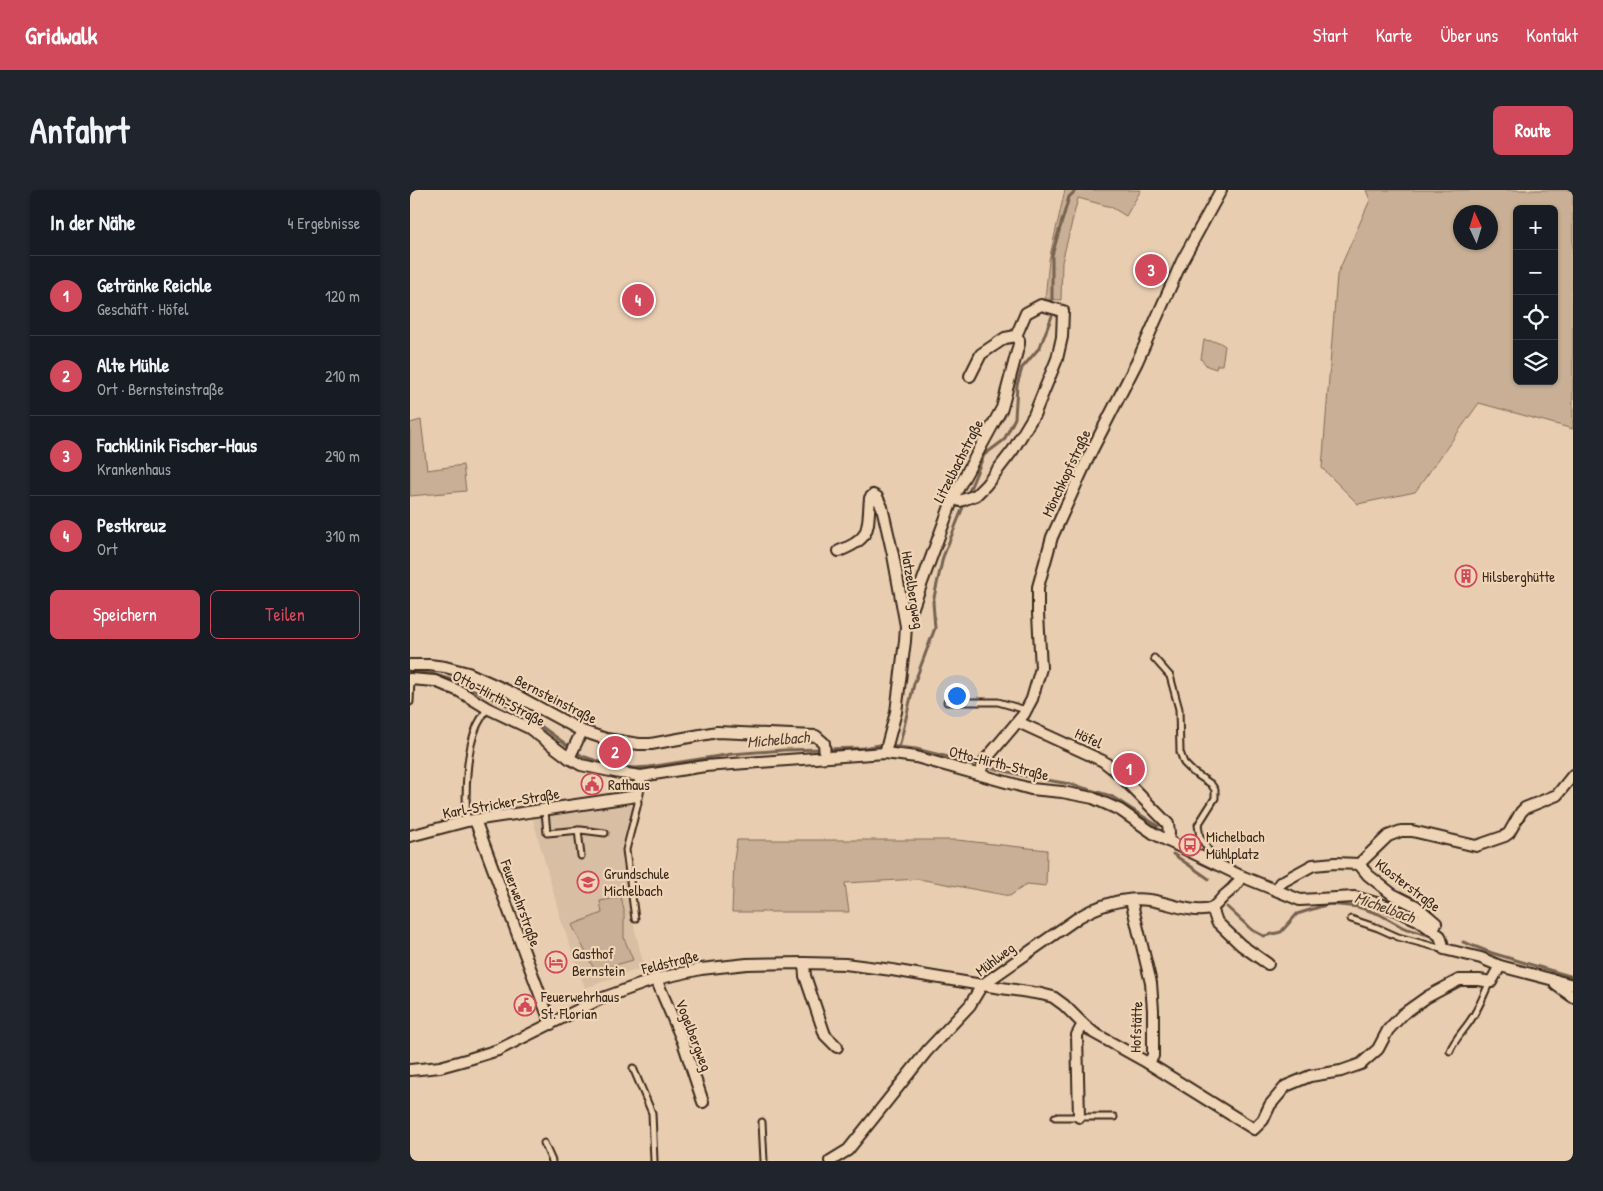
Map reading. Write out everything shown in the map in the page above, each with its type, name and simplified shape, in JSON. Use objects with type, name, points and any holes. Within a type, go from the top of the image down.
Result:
[{"type":"street","name":"Mönchkopfstraße","points":[[980,771],[986,759],[1018,722],[1032,699],[1041,668],[1038,587],[1052,537],[1089,456],[1137,362],[1182,261],[1221,190]]},
{"type":"street","name":"Litzelbachstraße","points":[[906,626],[961,499],[1002,408],[1019,344],[1016,336],[1026,313],[1041,305],[1063,311],[1062,336],[1057,359],[1034,415],[1013,450],[986,485],[961,499]]},
{"type":"street","points":[[970,376],[981,354],[1005,338],[1016,336]]},
{"type":"street","name":"Hatzelbergweg","points":[[839,551],[857,543],[866,533],[870,498],[872,495],[877,497],[882,507],[893,555],[906,626],[896,712],[886,748]]},
{"type":"street","name":"Bernsteinstraße","points":[[410,665],[445,667],[468,673],[510,692],[582,731],[606,739],[651,744],[717,732],[816,736],[825,751]]},
{"type":"street","name":"Otto-Hirth-Straße","points":[[411,679],[435,681],[459,691],[487,708],[530,728],[572,752],[582,765],[596,769],[641,776],[825,751],[886,748],[916,758],[980,771],[1031,789],[1093,798],[1120,810],[1168,841],[1241,876],[1300,900],[1354,897],[1387,906],[1418,920],[1440,936],[1444,949]]},
{"type":"street","name":"Höfel","points":[[1018,722],[1103,761],[1117,772],[1168,824],[1168,841]]},
{"type":"street","points":[[572,752],[582,731]]},
{"type":"street","name":"Klosterstraße","points":[[1276,890],[1280,883],[1313,866],[1335,863],[1359,864],[1388,836],[1401,832],[1412,831],[1476,846],[1505,836],[1509,833],[1525,808],[1557,796],[1573,775]]},
{"type":"street","points":[[636,796],[641,776]]},
{"type":"street","name":"Karl-Stricker-Straße","points":[[410,836],[471,820],[636,796]]},
{"type":"street","name":"Feuerwehrstraße","points":[[471,820],[551,1024]]},
{"type":"street","name":"Klosterstraße","points":[[1359,864],[1368,875],[1392,894],[1416,906],[1430,917],[1436,923],[1432,930]]},
{"type":"street","points":[[1241,876],[1238,884],[1212,908],[1217,922],[1241,945],[1268,964]]},
{"type":"street","name":"Mühlweg","points":[[830,1161],[848,1150],[926,1051],[970,1005],[982,986],[1079,917],[1113,902],[1131,900],[1149,900],[1200,910],[1212,908]]},
{"type":"street","name":"Hofstätte","points":[[1131,900],[1151,983],[1153,1010],[1152,1056],[1148,1063],[1254,1129],[1263,1120],[1270,1105],[1286,1086],[1310,1076],[1340,1071],[1361,1064],[1378,1049],[1388,1030],[1403,1014],[1427,997],[1459,980],[1491,982]]},
{"type":"street","points":[[1444,949],[1573,985]]},
{"type":"street","points":[[804,963],[805,976],[825,1035],[837,1047]]},
{"type":"street","name":"Feldstraße","points":[[410,1070],[440,1066],[491,1052],[600,1000],[656,979],[701,969],[747,964],[804,963],[845,964],[892,970],[1054,997],[1094,1033],[1148,1063]]},
{"type":"street","points":[[1491,982],[1500,966]]},
{"type":"street","name":"Vogelbergweg","points":[[656,979],[683,1042],[703,1102]]},
{"type":"street","points":[[1555,980],[1556,985],[1573,997]]},
{"type":"street","points":[[1079,1116],[1077,1036],[1083,1024]]},
{"type":"lane","points":[[1154,658],[1170,676],[1179,709],[1180,752],[1184,763],[1193,772],[1211,784],[1215,790],[1215,798],[1198,825],[1200,837],[1209,850],[1207,860]]},
{"type":"lane","points":[[410,702],[411,679]]},
{"type":"lane","points":[[947,702],[998,702],[1026,710]]},
{"type":"lane","points":[[471,820],[466,788],[473,740],[477,726],[487,708]]},
{"type":"lane","points":[[635,919],[626,850],[638,803],[636,796]]},
{"type":"lane","points":[[545,810],[547,833],[578,830],[605,833]]},
{"type":"lane","points":[[578,830],[581,856]]},
{"type":"lane","points":[[1351,919],[1398,937],[1444,949]]},
{"type":"lane","points":[[1450,1051],[1454,1041],[1476,1011],[1483,994],[1491,982]]},
{"type":"lane","points":[[633,1068],[652,1113],[654,1161]]},
{"type":"lane","points":[[1055,1117],[1114,1117]]},
{"type":"lane","points":[[762,1122],[764,1161]]},
{"type":"lane","points":[[544,1143],[552,1161]]},
{"type":"shaded area","points":[[1065,190],[1141,190],[1126,216],[1111,207],[1078,198],[1062,262],[1061,300],[1045,299],[1049,260]]},
{"type":"shaded area","points":[[1366,190],[1573,190],[1573,429],[1479,403],[1415,492],[1358,504],[1322,468],[1337,275],[1370,200]]},
{"type":"shaded area","points":[[1204,340],[1219,342],[1225,346],[1222,365],[1217,365],[1216,369],[1207,366],[1201,359]]},
{"type":"shaded area","points":[[421,420],[427,470],[463,465],[466,491],[410,496],[410,423]]},
{"type":"shaded area","name":"Grundschule Michelbach","points":[[629,804],[632,809],[621,847],[632,918],[644,967],[585,988],[562,923],[532,816]]},
{"type":"shaded area","points":[[737,840],[957,840],[1047,850],[1046,886],[1027,884],[1010,896],[919,879],[845,883],[849,912],[732,912],[734,860]]},
{"type":"shaded area","points":[[621,897],[624,910],[624,938],[633,960],[595,971],[572,925],[602,913],[600,901]]},
{"type":"waterway","points":[[1052,302],[1052,255],[1069,197],[1076,190]]},
{"type":"waterway","points":[[967,496],[984,455],[1004,440],[1015,418],[1017,385],[1022,368],[1040,347],[1052,316]]},
{"type":"waterway","points":[[899,748],[914,684],[935,628],[933,602],[943,557],[965,502]]},
{"type":"waterway","name":"Michelbach","points":[[410,672],[432,674],[455,681],[523,713],[582,756],[612,766],[649,767],[732,754],[784,750],[863,748],[880,745],[916,749],[1029,777],[1070,784],[1111,796],[1158,826]]},
{"type":"waterway","name":"Michelbach","points":[[1173,854],[1209,879]]},
{"type":"waterway","name":"Michelbach","points":[[1227,907],[1252,930],[1264,936],[1281,932],[1297,914],[1329,904],[1358,907],[1379,914],[1404,928],[1435,937]]},
{"type":"waterway","name":"Michelbach","points":[[1463,942],[1492,953],[1573,977]]},
{"type":"place","name":"Fachklinik Fischer-Haus","points":[[1151,270]]},
{"type":"place","name":"Pestkreuz","points":[[638,300]]},
{"type":"place","name":"Hilsberghütte","points":[[1466,576]]},
{"type":"place","name":"Alte Mühle","points":[[615,752]]},
{"type":"place","name":"Getränke Reichle","points":[[1129,769]]},
{"type":"place","name":"Rathaus","points":[[592,784]]},
{"type":"place","name":"Michelbach Mühlplatz","points":[[1190,845]]},
{"type":"place","name":"Grundschule Michelbach","points":[[588,882]]},
{"type":"place","name":"Gasthof Bernstein","points":[[556,962]]},
{"type":"place","name":"Feuerwehrhaus St. Florian","points":[[525,1005]]}]
